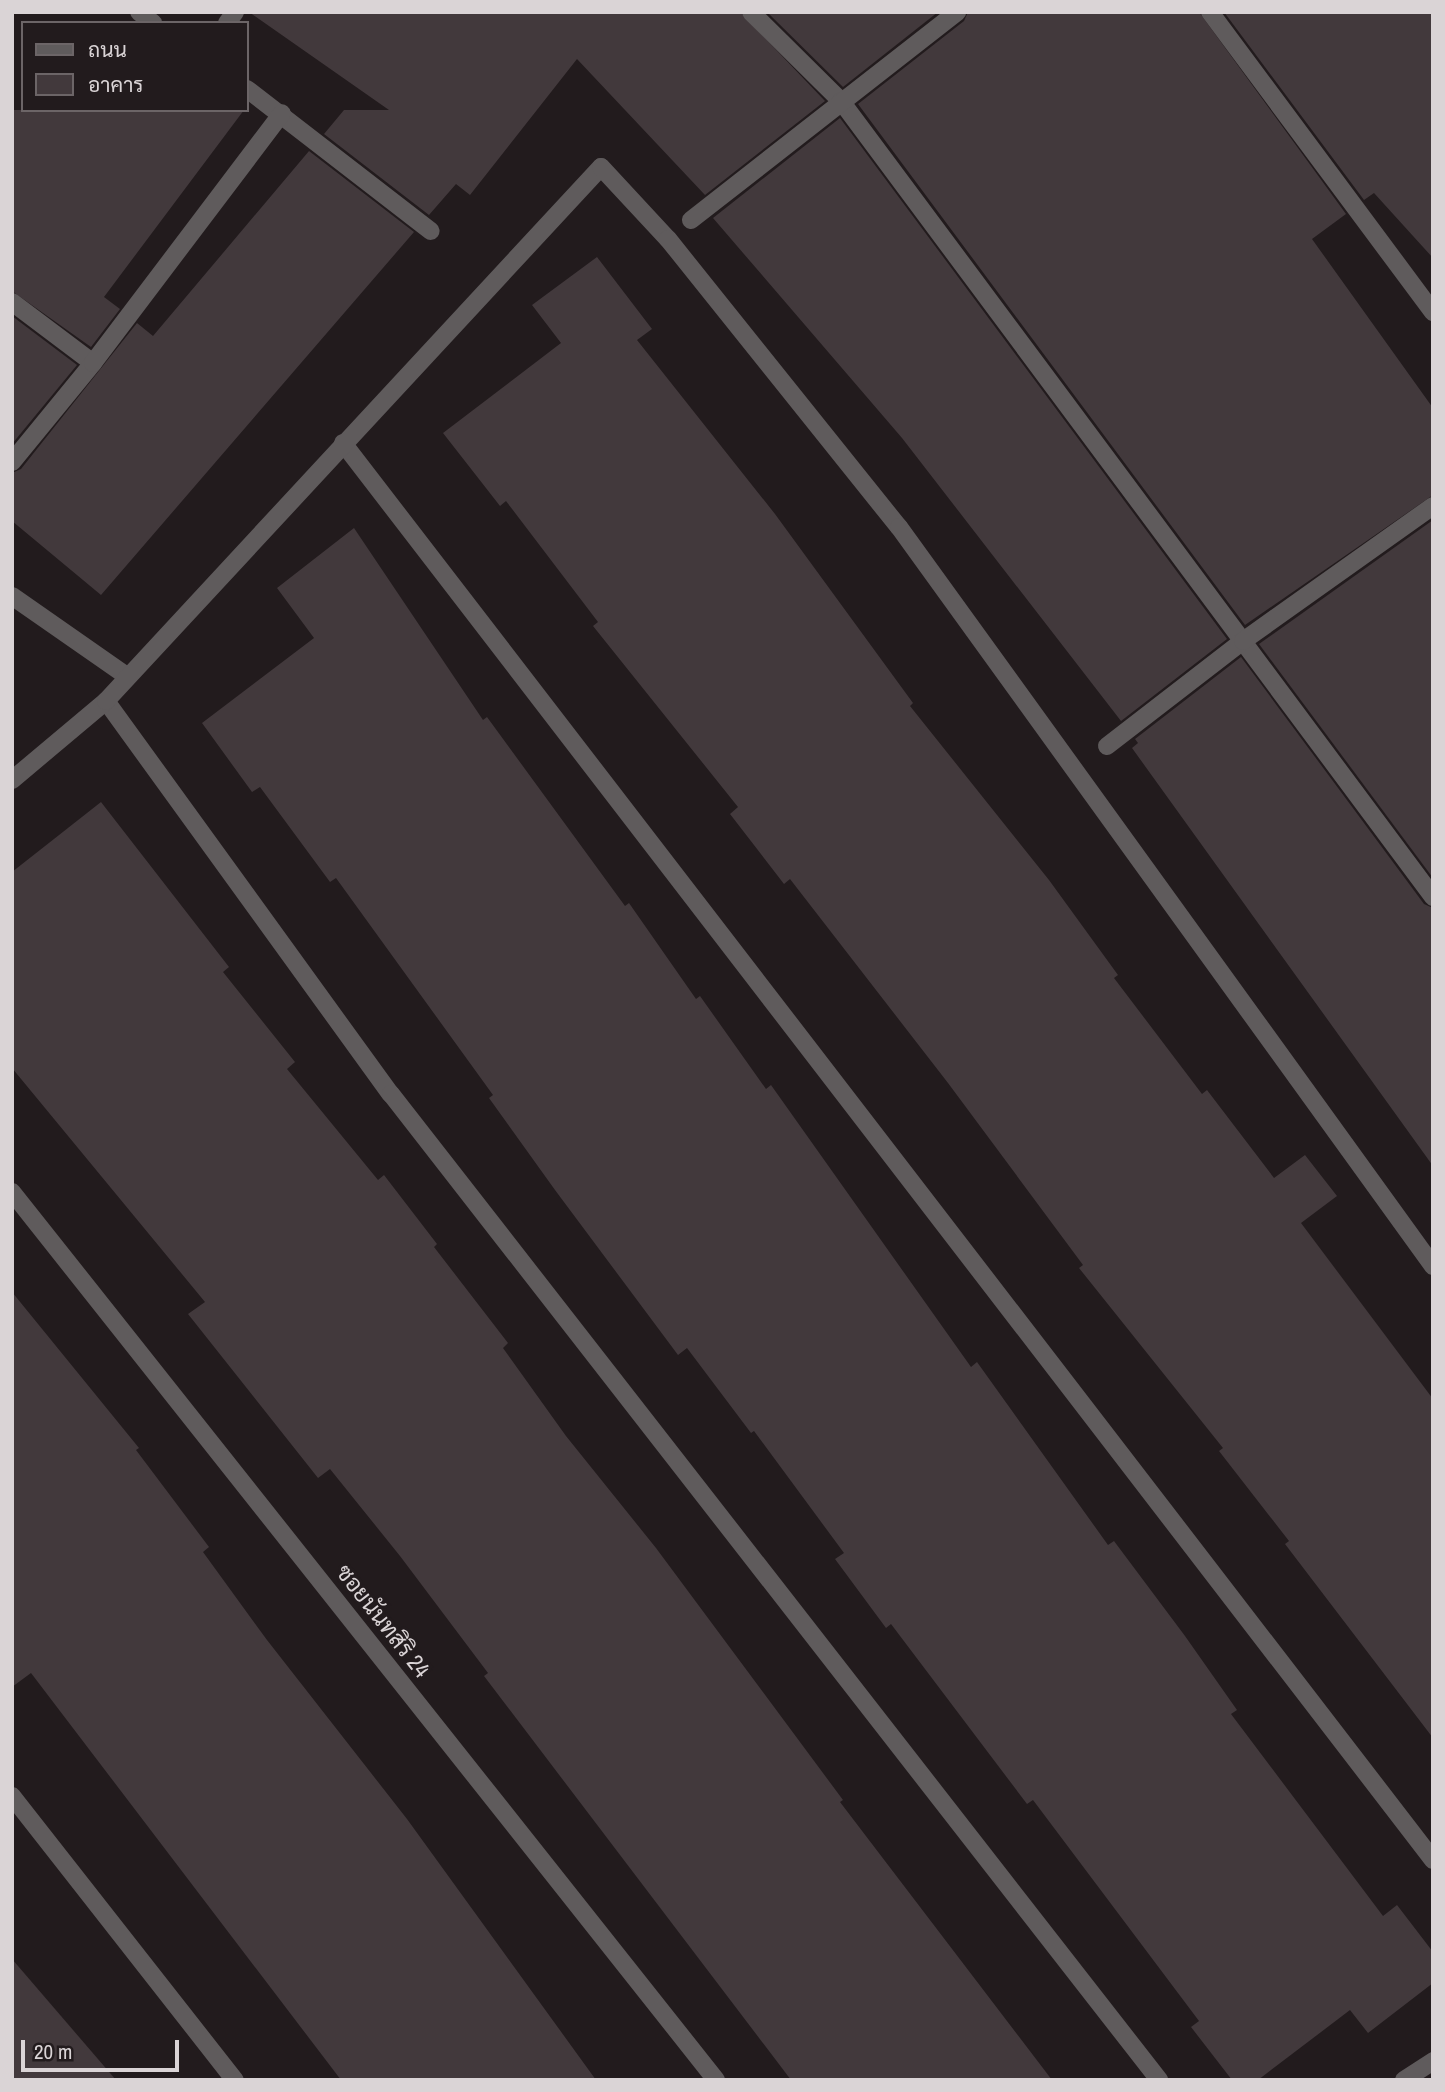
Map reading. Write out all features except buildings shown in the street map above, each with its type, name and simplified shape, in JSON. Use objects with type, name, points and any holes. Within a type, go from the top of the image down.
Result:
[{"type":"street","points":[[751,12],[841,101],[1433,897]]},
{"type":"street","points":[[691,220],[957,12]]},
{"type":"street","points":[[1210,12],[1433,312]]},
{"type":"street","points":[[248,90],[282,113],[431,231]]},
{"type":"street","points":[[12,462],[93,363],[282,113]]},
{"type":"street","points":[[12,780],[106,701],[601,167],[668,239],[899,527],[1433,1266]]},
{"type":"street","points":[[12,302],[93,363]]},
{"type":"street","points":[[343,443],[1433,1860]]},
{"type":"street","points":[[1107,746],[1243,641],[1433,506]]},
{"type":"street","points":[[12,596],[128,677]]},
{"type":"street","points":[[106,701],[391,1094],[1159,2080]]},
{"type":"street","name":"ซอยนันทสิริ 24","points":[[12,1192],[716,2080]]},
{"type":"street","points":[[12,1796],[235,2080]]},
{"type":"street","points":[[1405,2080],[1433,2061]]}]
